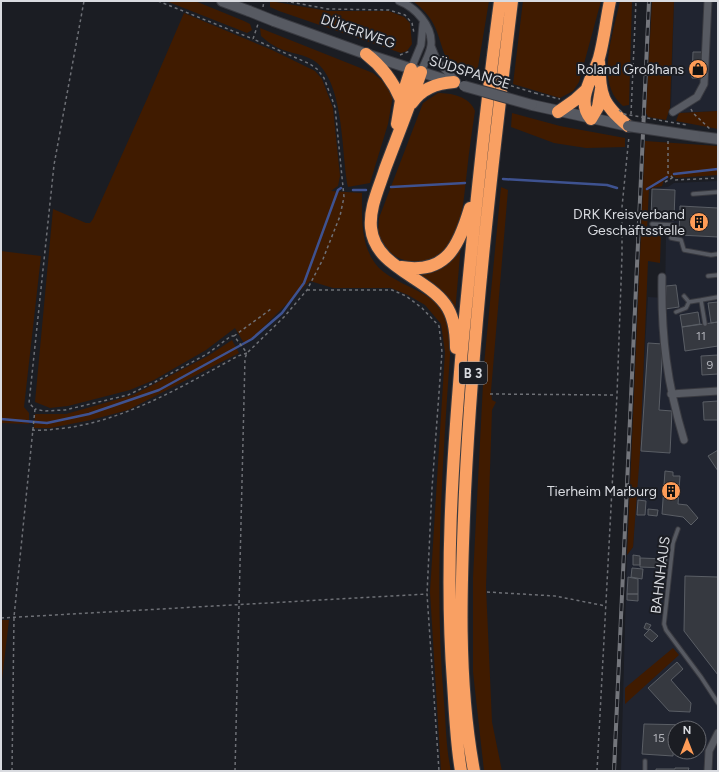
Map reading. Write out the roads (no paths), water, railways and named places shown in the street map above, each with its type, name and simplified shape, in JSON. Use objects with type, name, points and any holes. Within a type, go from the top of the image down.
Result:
[{"type":"highway","name":"B 3","points":[[461,771],[457,745],[450,628],[451,485],[478,179],[500,1]]},
{"type":"highway","name":"B 3","points":[[474,771],[469,746],[462,635],[462,568],[468,441],[487,212],[512,1]]},
{"type":"highway","points":[[601,89],[598,107],[591,119],[586,112],[586,90],[598,59],[610,1]]},
{"type":"highway","points":[[366,54],[381,66],[389,76],[404,105]]},
{"type":"highway","points":[[598,59],[601,89],[606,103],[615,116],[629,126]]},
{"type":"highway","name":"B 3","points":[[416,70],[404,105],[394,145],[375,199],[371,228],[378,249],[388,260],[432,291],[446,305],[450,313],[455,331],[457,405]]},
{"type":"highway","name":"B 3","points":[[404,105],[432,86],[443,83],[460,84]]},
{"type":"highway","points":[[558,112],[586,90]]},
{"type":"highway","name":"B 3","points":[[398,267],[409,269],[428,267],[444,260],[451,254],[461,236],[478,179]]},
{"type":"main road","name":"SÜDSPANGE","points":[[222,1],[366,54],[460,84],[558,112],[591,119],[615,116]]},
{"type":"main road","points":[[629,126],[718,139]]},
{"type":"street","points":[[399,1],[414,10],[423,20],[430,36],[431,45],[436,58],[442,68],[460,84]]},
{"type":"street","points":[[672,112],[697,96],[704,84],[708,1]]},
{"type":"street","points":[[416,70],[417,55],[423,37],[423,20]]},
{"type":"street","points":[[416,70],[431,45]]},
{"type":"street","points":[[662,277],[661,309],[667,374],[684,440]]},
{"type":"street","points":[[671,394],[718,390]]},
{"type":"street","points":[[708,771],[709,751],[718,733]]},
{"type":"lane","points":[[693,194],[718,192]]},
{"type":"lane","points":[[652,224],[672,226],[672,238],[681,240],[684,250],[711,255],[718,254]]},
{"type":"lane","points":[[708,276],[718,275]]},
{"type":"lane","points":[[684,296],[689,302]]},
{"type":"lane","points":[[689,302],[718,297]]},
{"type":"lane","points":[[701,300],[705,324]]},
{"type":"lane","points":[[676,312],[686,308],[689,302]]},
{"type":"lane","name":"BAHNHAUS","points":[[678,529],[673,543],[664,624],[666,630],[702,677],[718,703]]},
{"type":"lane","points":[[644,771],[645,762]]},
{"type":"waterway","points":[[674,174],[718,169]]},
{"type":"waterway","points":[[647,189],[667,177]]},
{"type":"waterway","points":[[503,179],[607,185],[617,188]]},
{"type":"waterway","points":[[391,187],[465,183]]},
{"type":"waterway","points":[[1,419],[47,423],[89,414],[159,390],[252,339],[282,313],[304,283],[338,190],[341,188]]},
{"type":"waterway","points":[[353,190],[366,190]]},
{"type":"railway","points":[[614,771],[649,1]]},
{"type":"place","name":"Roland Großhans","points":[[698,69]]},
{"type":"place","name":"DRK Kreisverband Geschäftsstelle","points":[[699,222]]},
{"type":"place","name":"Tierheim Marburg","points":[[671,491]]}]
